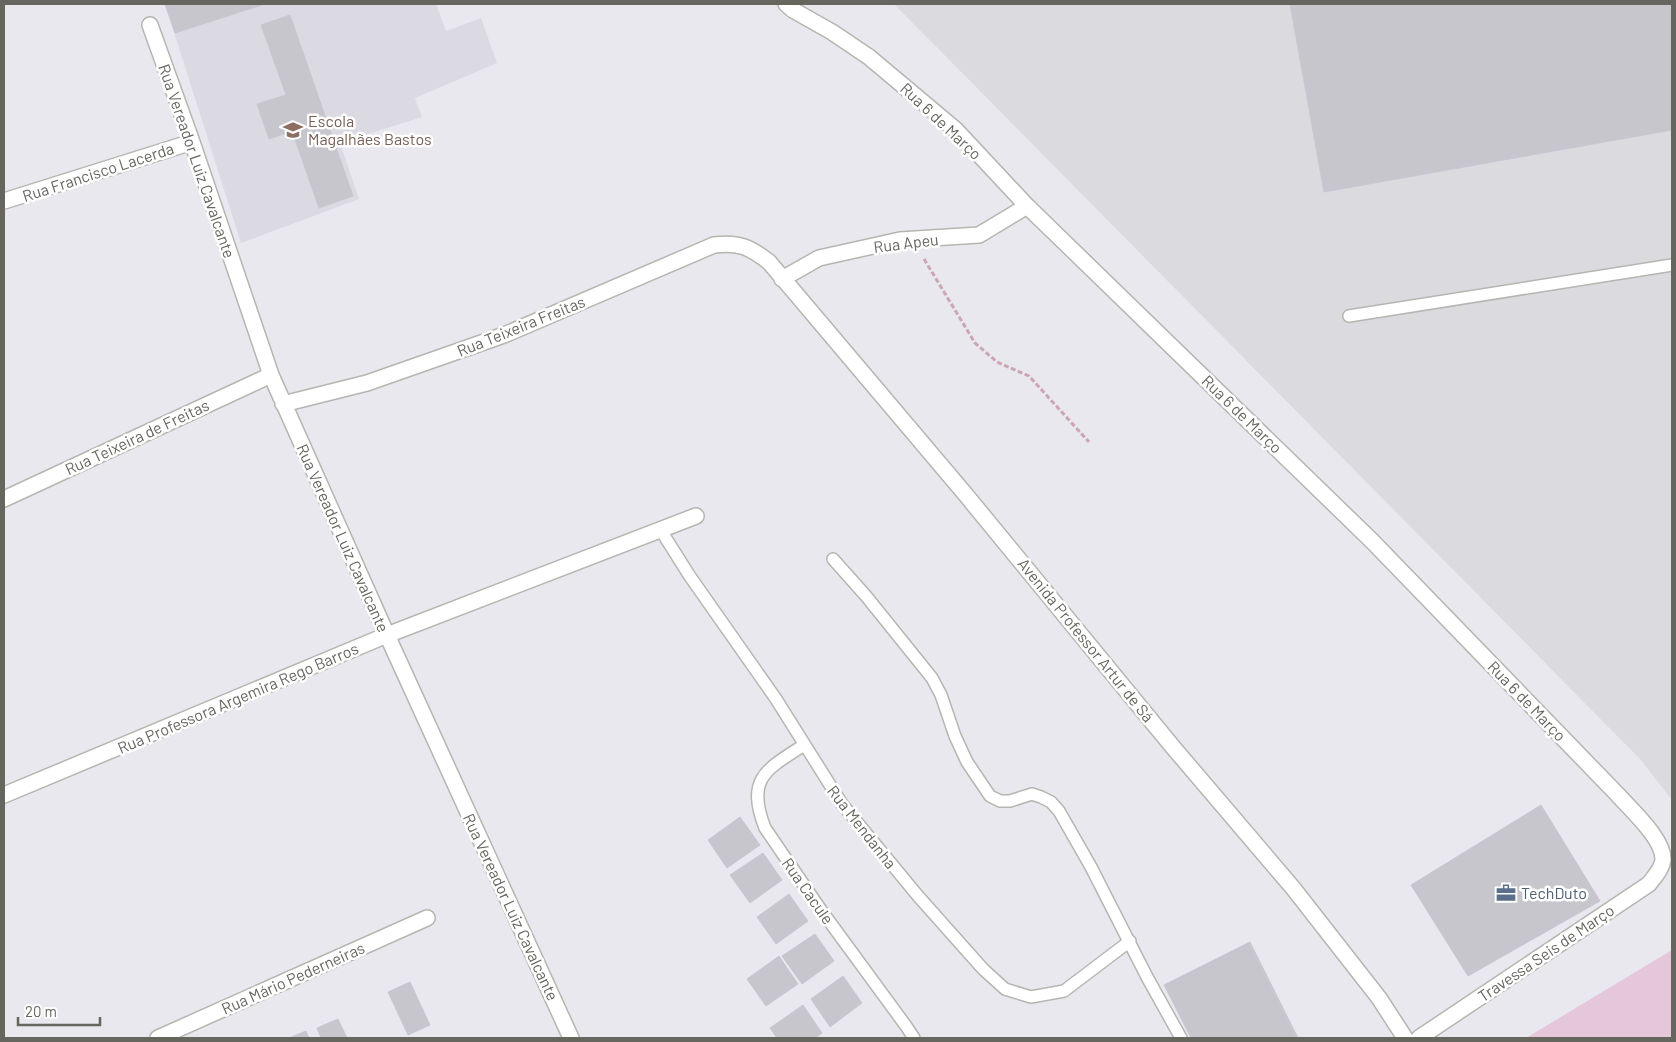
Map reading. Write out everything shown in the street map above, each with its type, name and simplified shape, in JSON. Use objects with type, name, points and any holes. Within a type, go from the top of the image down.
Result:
[{"type":"street","name":"Rua 6 de Março","points":[[786,4],[869,57],[956,130],[1027,206],[1198,370],[1386,555],[1618,795],[1653,834],[1663,859]]},
{"type":"street","name":"Rua Vereador Luiz Cavalcante","points":[[150,25],[192,142],[270,376],[571,1038]]},
{"type":"street","name":"Rua Francisco Lacerda","points":[[4,201],[192,142]]},
{"type":"street","name":"Rua Apeu","points":[[782,278],[819,258],[900,240],[979,235],[1027,206]]},
{"type":"street","name":"Rua Teixeira Freitas","points":[[284,404],[367,383],[504,335],[714,245],[742,245],[755,251]]},
{"type":"street","name":"Avenida Professor Artur de Sá","points":[[755,251],[769,262],[966,495],[1172,746],[1293,888],[1379,998],[1405,1038]]},
{"type":"street","name":"Rua Teixeira de Freitas","points":[[4,499],[270,376]]},
{"type":"street","name":"Rua Professora Argemira Rego Barros","points":[[4,795],[387,636],[696,516]]},
{"type":"street","name":"Travessa Seis de Março","points":[[1419,1038],[1649,884],[1658,872],[1663,859]]},
{"type":"street","name":"Rua Mário Pederneiras","points":[[158,1038],[427,918]]},
{"type":"lane","points":[[1349,316],[1672,265]]},
{"type":"lane","name":"Rua Mendanha","points":[[660,529],[689,575],[776,699],[842,804],[918,896],[983,969],[1005,989],[1031,998],[1064,991],[1130,941]]},
{"type":"lane","points":[[833,559],[872,603],[932,678],[941,695],[955,736],[967,762],[990,796],[1000,801],[1010,801],[1032,794],[1041,796],[1051,802],[1059,811],[1091,867],[1147,977],[1181,1038]]},
{"type":"lane","name":"Rua Cacule","points":[[804,745],[772,765],[761,780],[756,797],[765,828],[820,910],[914,1038]]},
{"type":"path","points":[[912,239],[975,343],[997,362],[1029,376],[1089,442]]},
{"type":"shaded area","name":"Escola Magalhães Bastos","points":[[165,4],[436,4],[446,31],[481,18],[497,63],[415,98],[422,117],[340,143],[359,199],[241,243]]},
{"type":"shaded area","points":[[894,4],[1672,4],[1672,800],[1640,759]]},
{"type":"shaded area","points":[[1672,950],[1672,1038],[1526,1038]]},
{"type":"building","points":[[165,4],[265,4],[175,33]]},
{"type":"building","points":[[1290,4],[1672,4],[1672,130],[1324,192]]},
{"type":"building","points":[[290,15],[353,196],[319,208],[292,131],[269,139],[257,104],[286,95],[261,25]]},
{"type":"building","name":"TechDuto","points":[[1541,805],[1600,901],[1468,976],[1411,885]]},
{"type":"building","points":[[740,817],[760,845],[727,868],[708,840]]},
{"type":"building","points":[[763,853],[782,880],[750,903],[730,875]]},
{"type":"building","points":[[789,894],[808,921],[776,944],[757,917]]},
{"type":"building","points":[[815,934],[834,961],[802,984],[782,956]]},
{"type":"building","points":[[1250,942],[1298,1038],[1191,1038],[1164,985]]},
{"type":"building","points":[[779,956],[798,984],[766,1006],[747,979]]},
{"type":"building","points":[[843,976],[862,1003],[830,1027],[811,999]]},
{"type":"building","points":[[410,982],[430,1025],[408,1035],[388,992]]},
{"type":"building","points":[[803,1005],[822,1033],[815,1038],[777,1038],[770,1028]]},
{"type":"building","points":[[338,1019],[347,1038],[321,1038],[317,1028]]},
{"type":"building","points":[[306,1031],[309,1038],[289,1038]]},
{"type":"place","name":"Escola Magalhães Bastos","points":[[293,130]]},
{"type":"place","name":"TechDuto","points":[[1506,893]]}]
